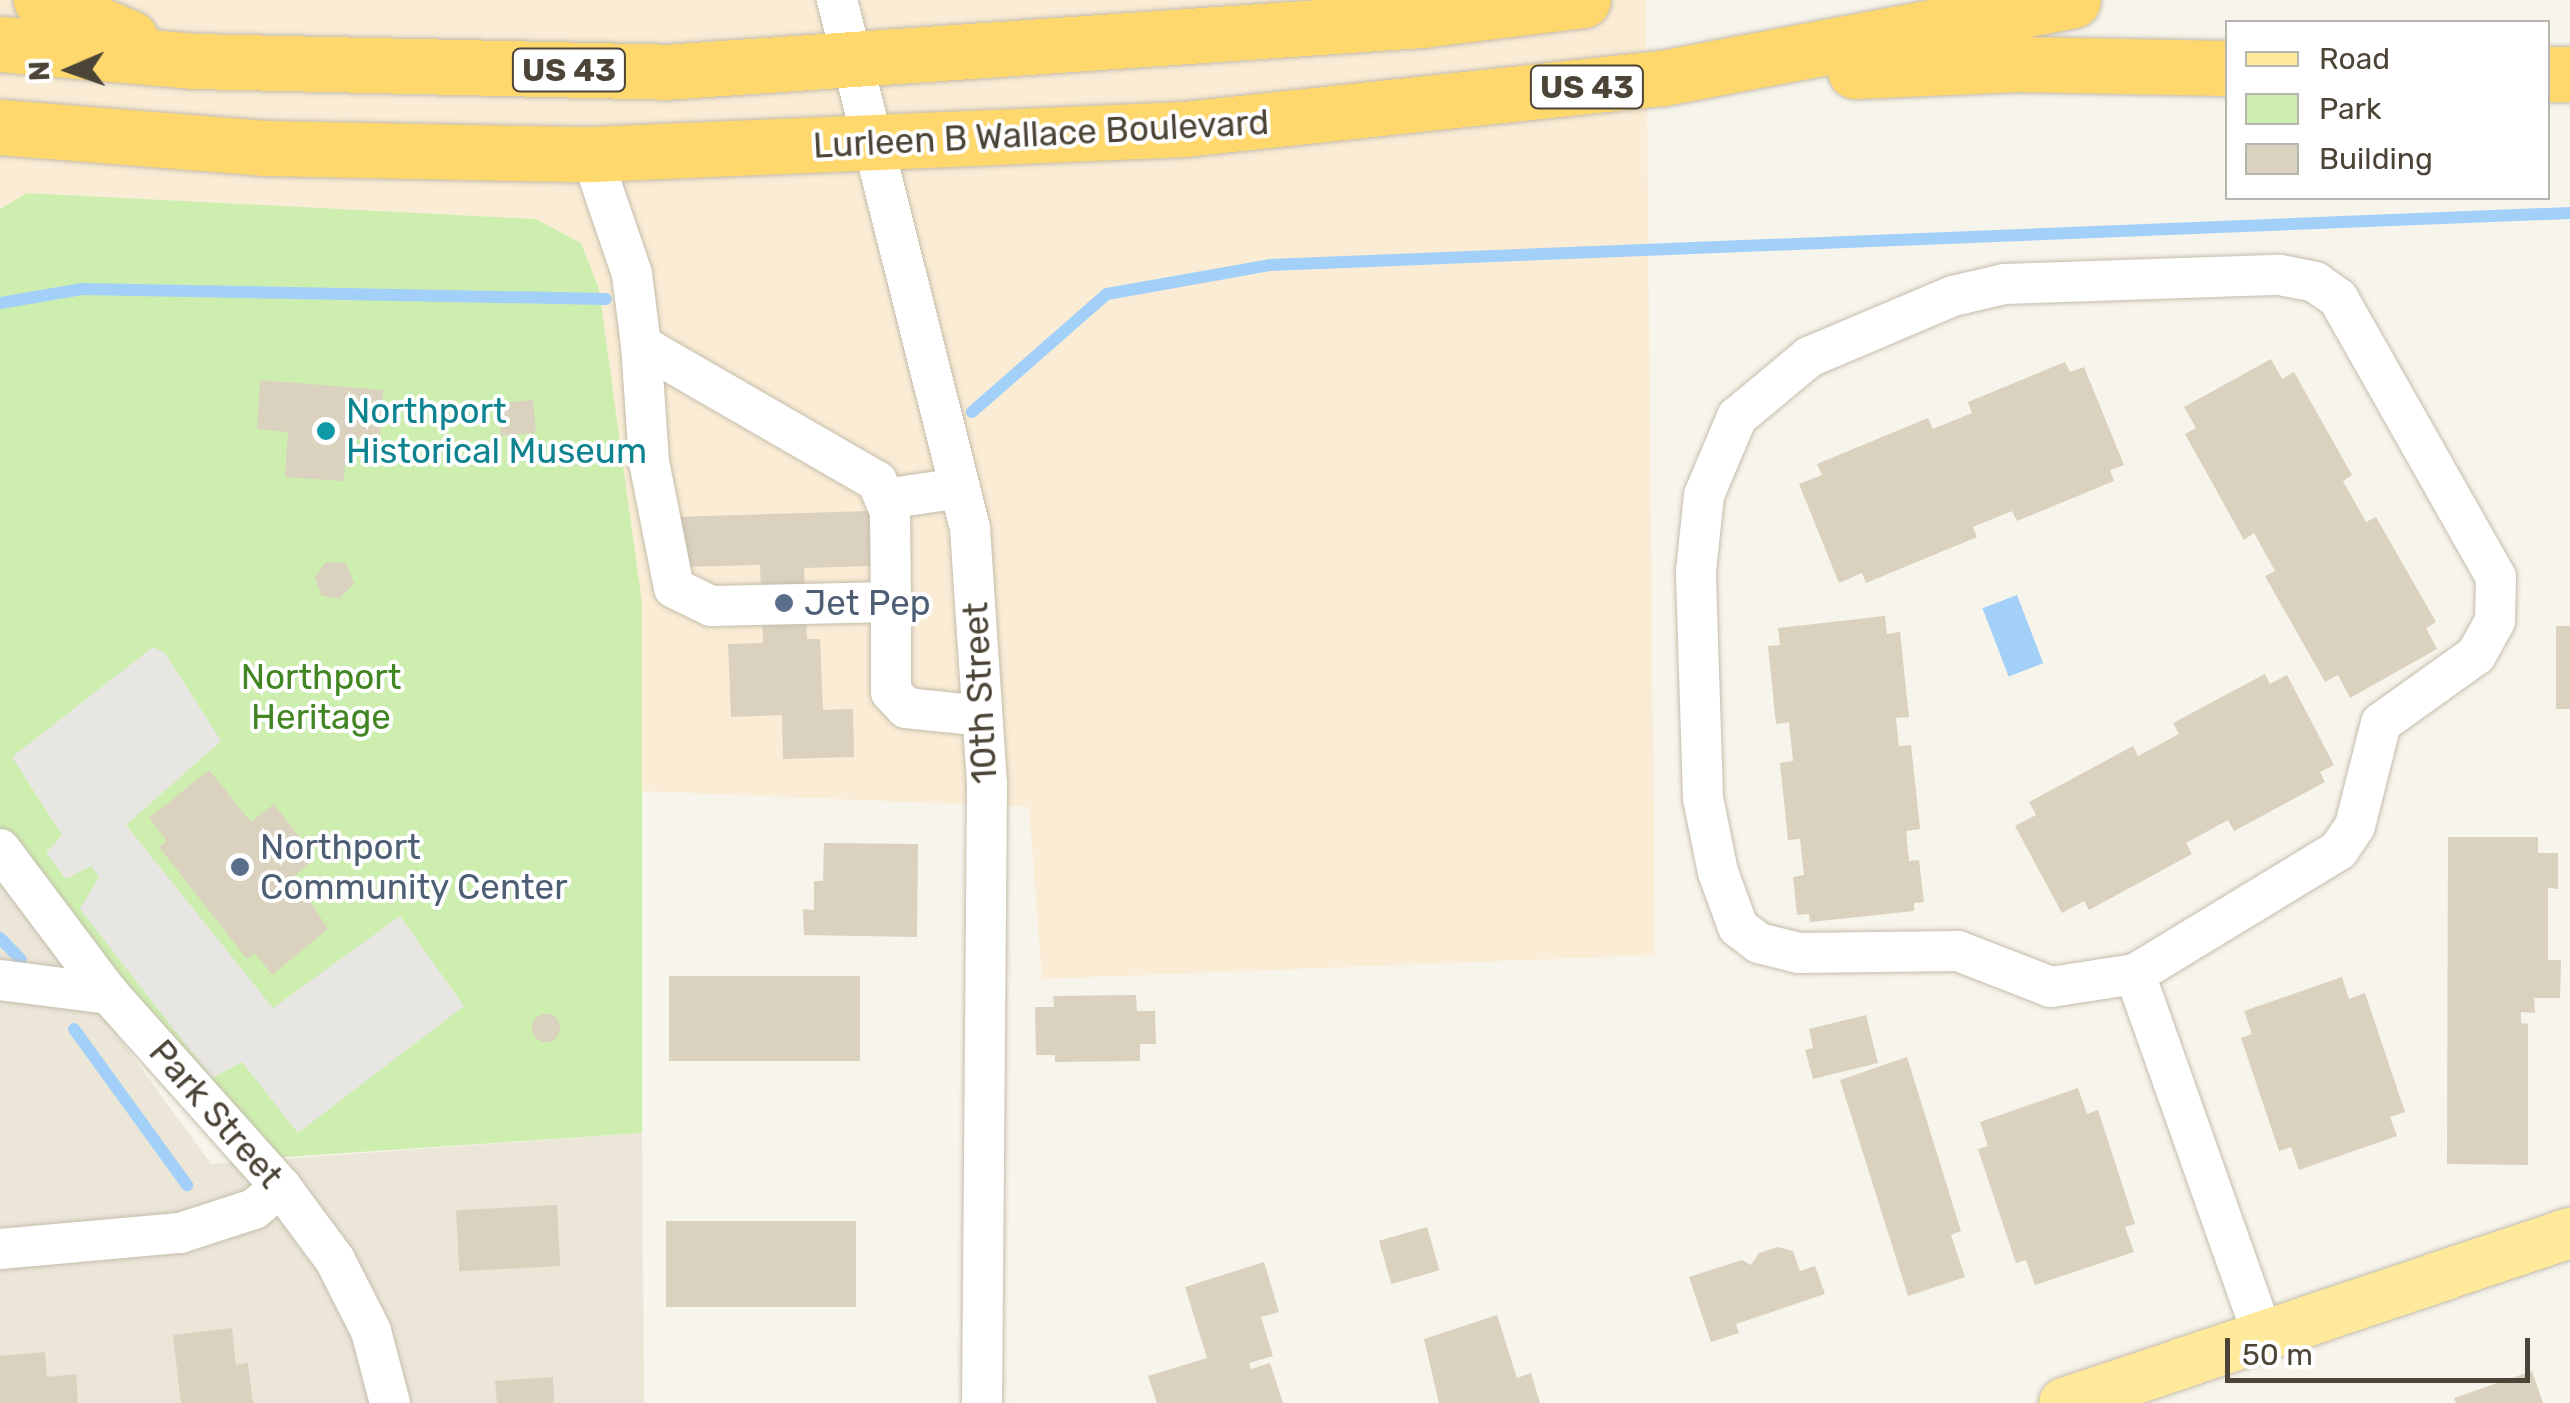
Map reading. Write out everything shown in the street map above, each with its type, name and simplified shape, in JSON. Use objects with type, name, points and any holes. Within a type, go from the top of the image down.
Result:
[{"type":"highway","points":[[40,0],[194,61]]},
{"type":"highway","name":"US 43","points":[[0,44],[194,61],[664,72],[1420,20],[1583,0]]},
{"type":"highway","name":"Lurleen B Wallace Boulevard","points":[[0,127],[264,148],[590,154],[878,146],[1184,129],[1662,78],[2073,0]]},
{"type":"highway","points":[[1662,78],[2019,64],[2225,68]]},
{"type":"main road","points":[[2064,1403],[2570,1233]]},
{"type":"street","name":"10th Street","points":[[837,0],[878,146],[970,528],[982,716],[982,1403]]},
{"type":"street","points":[[590,154],[632,274],[649,462],[674,588],[712,606],[891,602]]},
{"type":"street","points":[[2280,274],[2316,282],[2338,298],[2496,578],[2495,621],[2476,655],[2381,723],[2355,826],[2339,850],[2135,974],[2051,987],[1958,951],[1798,953],[1759,943],[1738,927],[1718,872],[1703,798],[1696,571],[1704,494],[1737,416],[1809,357],[1952,296],[2004,284],[2280,274]]},
{"type":"street","points":[[641,346],[877,481],[885,499],[891,692],[906,708],[982,716]]},
{"type":"street","points":[[885,499],[960,488]]},
{"type":"street","name":"Park Street","points":[[0,849],[109,994],[281,1187],[335,1260],[372,1331],[390,1403]]},
{"type":"street","points":[[2135,974],[2263,1336]]},
{"type":"street","points":[[0,980],[109,994]]},
{"type":"street","points":[[0,1249],[180,1233],[254,1209],[281,1187]]},
{"type":"shaded area","points":[[0,0],[1646,0],[1655,955],[1042,979],[1029,807],[642,791],[642,603],[599,289],[581,243],[536,219],[27,193],[0,235]]},
{"type":"shaded area","points":[[153,647],[165,653],[221,741],[126,825],[273,1008],[400,916],[464,1006],[298,1133],[242,1062],[212,1078],[80,909],[99,877],[91,866],[66,879],[46,853],[62,835],[12,757]]},
{"type":"shaded area","points":[[0,874],[211,1164],[642,1133],[644,1403],[0,1403]]},
{"type":"green space","name":"Northport Heritage","points":[[27,193],[536,219],[581,243],[599,289],[642,603],[642,1133],[256,1159],[0,849],[0,209]]},
{"type":"water","points":[[2017,595],[2043,663],[2009,676],[1982,608]]},
{"type":"building","points":[[2271,359],[2282,379],[2294,372],[2352,475],[2343,481],[2366,522],[2376,517],[2436,622],[2426,628],[2437,649],[2350,698],[2338,675],[2325,682],[2265,576],[2275,571],[2254,533],[2244,540],[2185,434],[2196,428],[2184,407]]},
{"type":"building","points":[[2065,362],[2070,372],[2084,367],[2124,465],[2110,470],[2114,481],[2017,521],[2012,511],[1973,527],[1977,537],[1866,583],[1862,573],[1839,583],[1799,484],[1822,475],[1817,464],[1928,418],[1933,429],[1972,413],[1968,402]]},
{"type":"building","name":"Northport Historical Museum","points":[[260,380],[383,390],[380,440],[347,438],[344,481],[285,477],[288,432],[257,429]]},
{"type":"building","points":[[533,400],[536,433],[501,436],[498,403]]},
{"type":"building","name":"Jet Pep","points":[[869,511],[871,566],[804,568],[807,639],[820,639],[823,710],[853,709],[854,757],[783,759],[782,715],[731,717],[728,644],[763,643],[760,565],[676,567],[674,517]]},
{"type":"building","points":[[326,562],[346,563],[354,583],[339,599],[321,595],[315,577]]},
{"type":"building","points":[[1885,616],[1887,634],[1900,632],[1909,717],[1896,718],[1899,746],[1911,745],[1920,829],[1906,831],[1909,861],[1919,860],[1924,902],[1914,903],[1914,911],[1810,922],[1809,914],[1797,915],[1793,877],[1804,875],[1800,839],[1788,840],[1780,763],[1793,761],[1789,722],[1776,724],[1768,646],[1780,645],[1778,628]]},
{"type":"building","points":[[2556,626],[2570,626],[2570,709],[2556,709]]},
{"type":"building","points":[[2265,674],[2270,684],[2287,675],[2334,765],[2320,772],[2325,782],[2234,831],[2228,820],[2186,843],[2192,854],[2089,910],[2084,901],[2062,913],[2015,826],[2036,815],[2029,802],[2133,746],[2138,756],[2179,734],[2173,723]]},
{"type":"building","name":"Northport Community Center","points":[[209,770],[251,822],[274,804],[316,858],[294,876],[328,929],[272,975],[255,953],[247,959],[159,847],[167,841],[149,818]]},
{"type":"building","points":[[2448,837],[2538,837],[2538,853],[2558,853],[2558,889],[2548,888],[2548,960],[2561,960],[2560,998],[2534,998],[2535,1013],[2521,1012],[2521,1023],[2528,1024],[2528,1165],[2447,1164]]},
{"type":"building","points":[[824,843],[918,844],[917,937],[804,935],[803,909],[814,910],[814,881],[823,881]]},
{"type":"building","points":[[669,976],[860,976],[860,1061],[669,1061]]},
{"type":"building","points":[[2342,977],[2349,999],[2365,993],[2405,1112],[2390,1117],[2397,1136],[2299,1170],[2291,1147],[2279,1151],[2241,1038],[2252,1034],[2244,1011]]},
{"type":"building","points":[[1136,995],[1137,1011],[1155,1011],[1156,1044],[1140,1044],[1140,1061],[1055,1062],[1055,1055],[1036,1055],[1035,1007],[1054,1007],[1053,996]]},
{"type":"building","points":[[546,1014],[556,1018],[560,1028],[556,1038],[546,1042],[536,1038],[532,1028],[536,1018]]},
{"type":"building","points":[[1866,1015],[1878,1063],[1813,1079],[1805,1050],[1813,1048],[1809,1029]]},
{"type":"building","points":[[1907,1057],[1961,1231],[1951,1235],[1965,1277],[1908,1296],[1840,1080]]},
{"type":"building","points":[[2078,1088],[2087,1114],[2098,1110],[2135,1224],[2125,1227],[2134,1252],[2035,1285],[2026,1260],[2016,1263],[1978,1149],[1988,1146],[1980,1122]]},
{"type":"building","points":[[557,1205],[560,1266],[459,1271],[456,1210]]},
{"type":"building","points":[[666,1221],[856,1221],[856,1307],[666,1307]]},
{"type":"building","points":[[1427,1227],[1439,1270],[1391,1284],[1379,1241]]},
{"type":"building","points":[[1778,1247],[1793,1251],[1800,1271],[1815,1266],[1825,1294],[1736,1324],[1739,1333],[1711,1342],[1689,1277],[1742,1260],[1751,1265],[1759,1253]]},
{"type":"building","points":[[1264,1262],[1279,1312],[1261,1317],[1273,1356],[1249,1363],[1251,1369],[1270,1363],[1283,1403],[1157,1403],[1148,1376],[1207,1358],[1185,1287]]},
{"type":"building","points":[[1497,1315],[1517,1378],[1531,1373],[1540,1403],[1439,1403],[1424,1339]]},
{"type":"building","points":[[232,1328],[236,1365],[248,1363],[253,1403],[181,1403],[173,1335]]},
{"type":"building","points":[[45,1352],[47,1377],[76,1374],[78,1403],[0,1403],[0,1356]]},
{"type":"building","points":[[2532,1371],[2543,1403],[2456,1403],[2454,1398]]},
{"type":"building","points":[[553,1377],[554,1403],[497,1403],[495,1381]]},
{"type":"waterway","points":[[972,412],[1107,294],[1269,265],[2570,213]]},
{"type":"waterway","points":[[0,303],[82,289],[606,299]]},
{"type":"waterway","points":[[0,938],[21,960]]},
{"type":"waterway","points":[[74,1029],[187,1185]]},
{"type":"place","name":"Northport Historical Museum","points":[[326,431]]},
{"type":"place","name":"Jet Pep","points":[[784,603]]},
{"type":"place","name":"Northport Community Center","points":[[240,867]]}]
